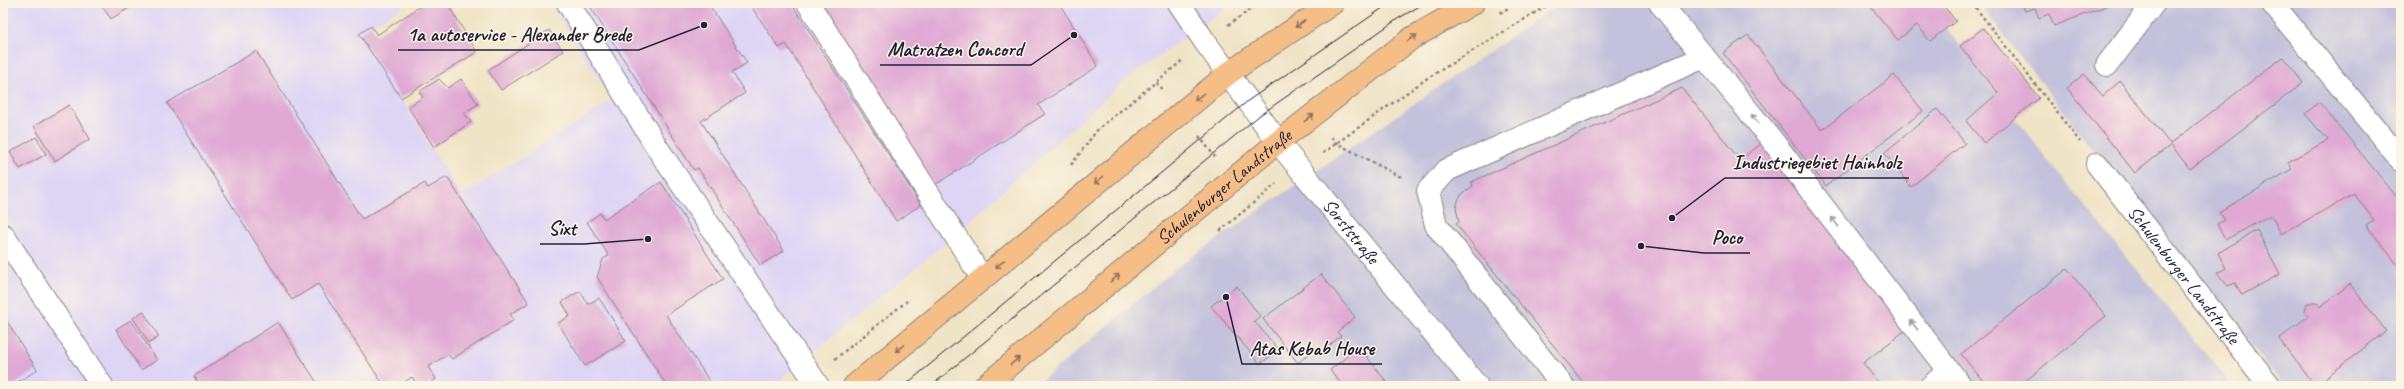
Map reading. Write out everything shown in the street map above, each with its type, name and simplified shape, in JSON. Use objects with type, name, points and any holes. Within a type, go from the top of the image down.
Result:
[{"type":"main road","points":[[854,386],[1229,73],[1333,3]]},
{"type":"main road","name":"Schulenburger Landstraße","points":[[985,386],[1278,142],[1412,38],[1474,3]]},
{"type":"street","points":[[568,3],[660,152],[815,382]]},
{"type":"street","points":[[808,3],[982,278]]},
{"type":"street","name":"Sorststraße","points":[[1179,3],[1205,42],[1278,142],[1477,386]]},
{"type":"street","points":[[1660,3],[1768,135],[1949,371],[1931,386]]},
{"type":"street","points":[[2107,65],[2154,3]]},
{"type":"street","points":[[2272,3],[2401,160]]},
{"type":"street","points":[[1563,386],[1436,225],[1428,191],[1447,170],[1704,57]]},
{"type":"street","name":"Schulenburger Landstraße","points":[[2097,164],[2270,386]]},
{"type":"street","points":[[3,234],[102,386]]},
{"type":"path","points":[[1067,170],[1098,129],[1205,42],[1260,3]]},
{"type":"path","points":[[1298,166],[1308,164],[1426,79],[1551,3]]},
{"type":"path","points":[[1972,3],[2097,164]]},
{"type":"path","points":[[1156,82],[1252,204]]},
{"type":"path","points":[[1326,131],[1336,143],[1428,191]]},
{"type":"path","points":[[815,382],[912,298]]},
{"type":"shaded area","points":[[3,3],[407,3],[360,34],[462,196],[612,100],[550,3],[1233,3],[1124,81],[946,243],[772,386],[3,386]]},
{"type":"shaded area","points":[[1560,3],[1927,3],[2057,172],[2232,386],[1035,386],[1180,265]]},
{"type":"shaded area","points":[[1979,3],[2401,3],[2401,386],[2284,386],[2090,146]]},
{"type":"building","points":[[100,3],[137,3],[111,19]]},
{"type":"building","points":[[421,3],[447,3],[477,52],[401,98],[359,34],[371,26],[377,35],[422,5]]},
{"type":"building","points":[[588,3],[708,3],[747,63],[732,72],[745,93],[701,121],[784,251],[760,265],[698,168],[694,170]]},
{"type":"building","points":[[749,3],[791,3],[921,205],[896,221],[786,44],[779,48]]},
{"type":"building","points":[[821,3],[1059,3],[1098,66],[1038,105],[1045,114],[935,185]]},
{"type":"building","points":[[1875,3],[1944,3],[1942,4],[1956,21],[1930,41],[1917,25],[1898,40],[1871,7]]},
{"type":"building","points":[[2022,3],[2114,3],[2054,26],[2049,14],[2039,18],[2035,8],[2025,11]]},
{"type":"building","points":[[1983,28],[2039,98],[1984,143],[1966,121],[1998,93],[1960,46]]},
{"type":"building","points":[[549,30],[563,51],[501,90],[488,70]]},
{"type":"building","points":[[1748,35],[1822,130],[1894,75],[1923,111],[1826,186],[1723,53]]},
{"type":"building","points":[[256,51],[362,219],[425,183],[428,188],[447,177],[529,303],[510,314],[514,320],[452,359],[448,354],[428,367],[436,379],[426,386],[418,386],[412,377],[398,386],[384,386],[318,284],[292,300],[167,103]]},
{"type":"building","points":[[2283,57],[2303,83],[2190,169],[2171,145],[2135,173],[2067,88],[2084,74],[2103,96],[2120,81],[2170,144]]},
{"type":"building","points":[[439,79],[448,88],[461,79],[478,104],[464,113],[471,122],[434,147],[408,107],[423,97],[419,92]]},
{"type":"building","points":[[1682,88],[1740,160],[1762,143],[1911,326],[1863,363],[1881,386],[1586,386],[1456,224],[1459,222],[1456,208],[1458,201],[1462,194],[1473,186],[1471,182]]},
{"type":"building","points":[[2319,102],[2401,202],[2401,269],[2366,225],[2374,220],[2354,194],[2281,234],[2271,215],[2225,240],[2217,224],[2225,220],[2219,212],[2292,169],[2288,162],[2328,140],[2305,114]]},
{"type":"building","points":[[69,105],[90,139],[55,161],[34,126]]},
{"type":"building","points":[[1937,109],[1965,143],[1911,187],[1884,153]]},
{"type":"building","points":[[36,137],[46,154],[20,169],[10,152]]},
{"type":"building","points":[[661,182],[723,279],[666,315],[710,382],[709,386],[667,386],[597,277],[603,259],[609,256],[587,222],[600,213],[604,219]]},
{"type":"building","points":[[2257,230],[2280,274],[2242,295],[2235,283],[2228,286],[2217,273],[2226,268],[2218,253]]},
{"type":"building","points":[[2067,269],[2106,316],[2019,386],[1987,386],[1961,354]]},
{"type":"building","points":[[1321,274],[1355,317],[1337,332],[1341,336],[1321,352],[1317,347],[1298,363],[1263,319]]},
{"type":"building","points":[[2350,284],[2386,331],[2315,386],[2279,339],[2308,316],[2305,312],[2307,303],[2317,303],[2320,307]]},
{"type":"building","points":[[1237,286],[1260,316],[1254,321],[1279,350],[1260,364],[1211,306]]},
{"type":"building","points":[[580,291],[588,304],[599,298],[626,341],[585,366],[558,323],[570,316],[562,302]]},
{"type":"building","points":[[143,311],[159,337],[149,343],[133,318]]},
{"type":"building","points":[[3,315],[37,370],[12,386],[3,386]]},
{"type":"building","points":[[131,320],[157,360],[141,370],[116,329]]},
{"type":"building","points":[[278,322],[319,386],[200,386],[194,376]]},
{"type":"building","points":[[1359,347],[1390,386],[1343,386],[1330,370]]},
{"type":"tram line","points":[[904,386],[1249,100],[1390,3]]},
{"type":"tram line","points":[[931,386],[1260,115],[1399,18],[1425,3]]},
{"type":"place","name":"1a autoservice - Alexander Brede","points":[[704,25]]},
{"type":"place","name":"Matratzen Concord","points":[[1074,35]]},
{"type":"place","name":"Industriegebiet Hainholz","points":[[1672,218]]},
{"type":"place","name":"Sixt","points":[[648,239]]},
{"type":"place","name":"Poco","points":[[1641,246]]},
{"type":"place","name":"Atas Kebab House","points":[[1226,297]]}]
